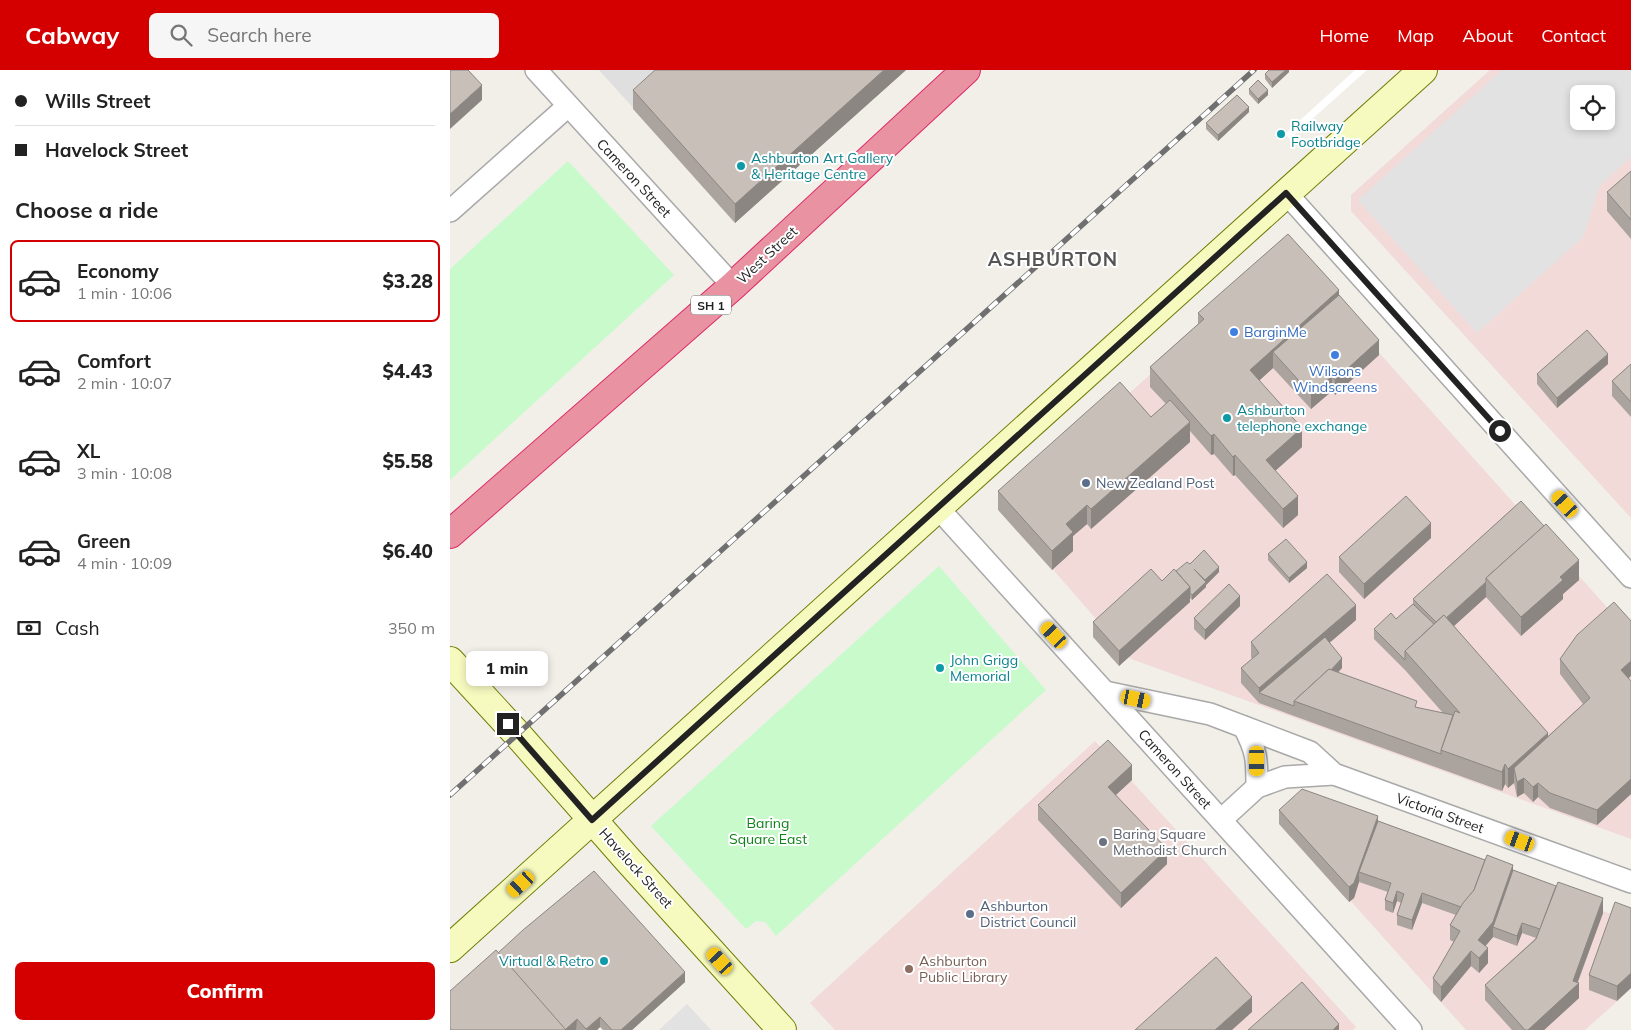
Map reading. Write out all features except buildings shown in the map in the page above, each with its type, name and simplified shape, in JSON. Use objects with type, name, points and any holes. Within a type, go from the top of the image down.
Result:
[{"type":"highway","name":"West Street","points":[[450,534],[733,286],[966,70]]},
{"type":"main road","points":[[450,948],[1423,70]]},
{"type":"main road","name":"Havelock Street","points":[[450,661],[782,1030]]},
{"type":"street","name":"Cameron Street","points":[[536,70],[733,286]]},
{"type":"street","points":[[450,211],[568,106]]},
{"type":"street","points":[[1286,193],[1631,577]]},
{"type":"street","name":"Cameron Street","points":[[938,508],[1411,1030]]},
{"type":"street","name":"Victoria Street","points":[[1105,692],[1210,714],[1310,752],[1334,774],[1631,882]]},
{"type":"street","points":[[1244,727],[1254,745],[1257,761],[1257,787]]},
{"type":"street","name":"Victoria Street","points":[[1221,820],[1257,787],[1284,777],[1334,774]]},
{"type":"shaded area","points":[[599,70],[682,70],[637,112]]},
{"type":"shaded area","points":[[1490,70],[1631,70],[1631,518],[1351,211],[1351,195]]},
{"type":"shaded area","points":[[1502,70],[1631,70],[1631,157],[1600,185],[1583,237],[1477,333],[1358,200]]},
{"type":"shaded area","points":[[1288,251],[1631,634],[1631,839],[1131,659],[1000,509]]},
{"type":"shaded area","points":[[1095,741],[1356,1027],[1353,1030],[835,1030],[810,1003]]},
{"type":"shaded area","points":[[1301,803],[1631,921],[1631,989],[1585,1030],[1466,1030],[1281,823]]},
{"type":"shaded area","points":[[687,1004],[711,1030],[659,1030]]},
{"type":"green space","points":[[568,161],[674,275],[450,480],[450,269]]},
{"type":"green space","name":"Baring Square East","points":[[939,566],[1046,690],[776,936],[765,922],[756,921],[746,929],[651,826]]},
{"type":"pier","points":[[1355,70],[1367,70],[1290,139],[1285,134]]},
{"type":"railway","points":[[450,795],[1254,70]]},
{"type":"place","name":"Railway Footbridge","points":[[1281,134]]},
{"type":"place","name":"Ashburton Art Gallery & Heritage Centre","points":[[741,166]]},
{"type":"place","name":"BarginMe","points":[[1234,332]]},
{"type":"place","name":"Wilsons Windscreens","points":[[1335,355]]},
{"type":"place","name":"Ashburton telephone exchange","points":[[1227,418]]},
{"type":"place","name":"New Zealand Post","points":[[1086,483]]},
{"type":"place","name":"John Grigg Memorial","points":[[940,668]]},
{"type":"place","name":"Baring Square Methodist Church","points":[[1103,842]]},
{"type":"place","name":"Ashburton District Council","points":[[970,914]]},
{"type":"place","name":"Virtual & Retro","points":[[604,961]]},
{"type":"place","name":"Ashburton Public Library","points":[[909,969]]},
{"type":"district","name":"ASHBURTON","points":[[1053,259]]},
{"type":"route","points":[[508,724],[592,820],[1286,193],[1500,431]]}]
